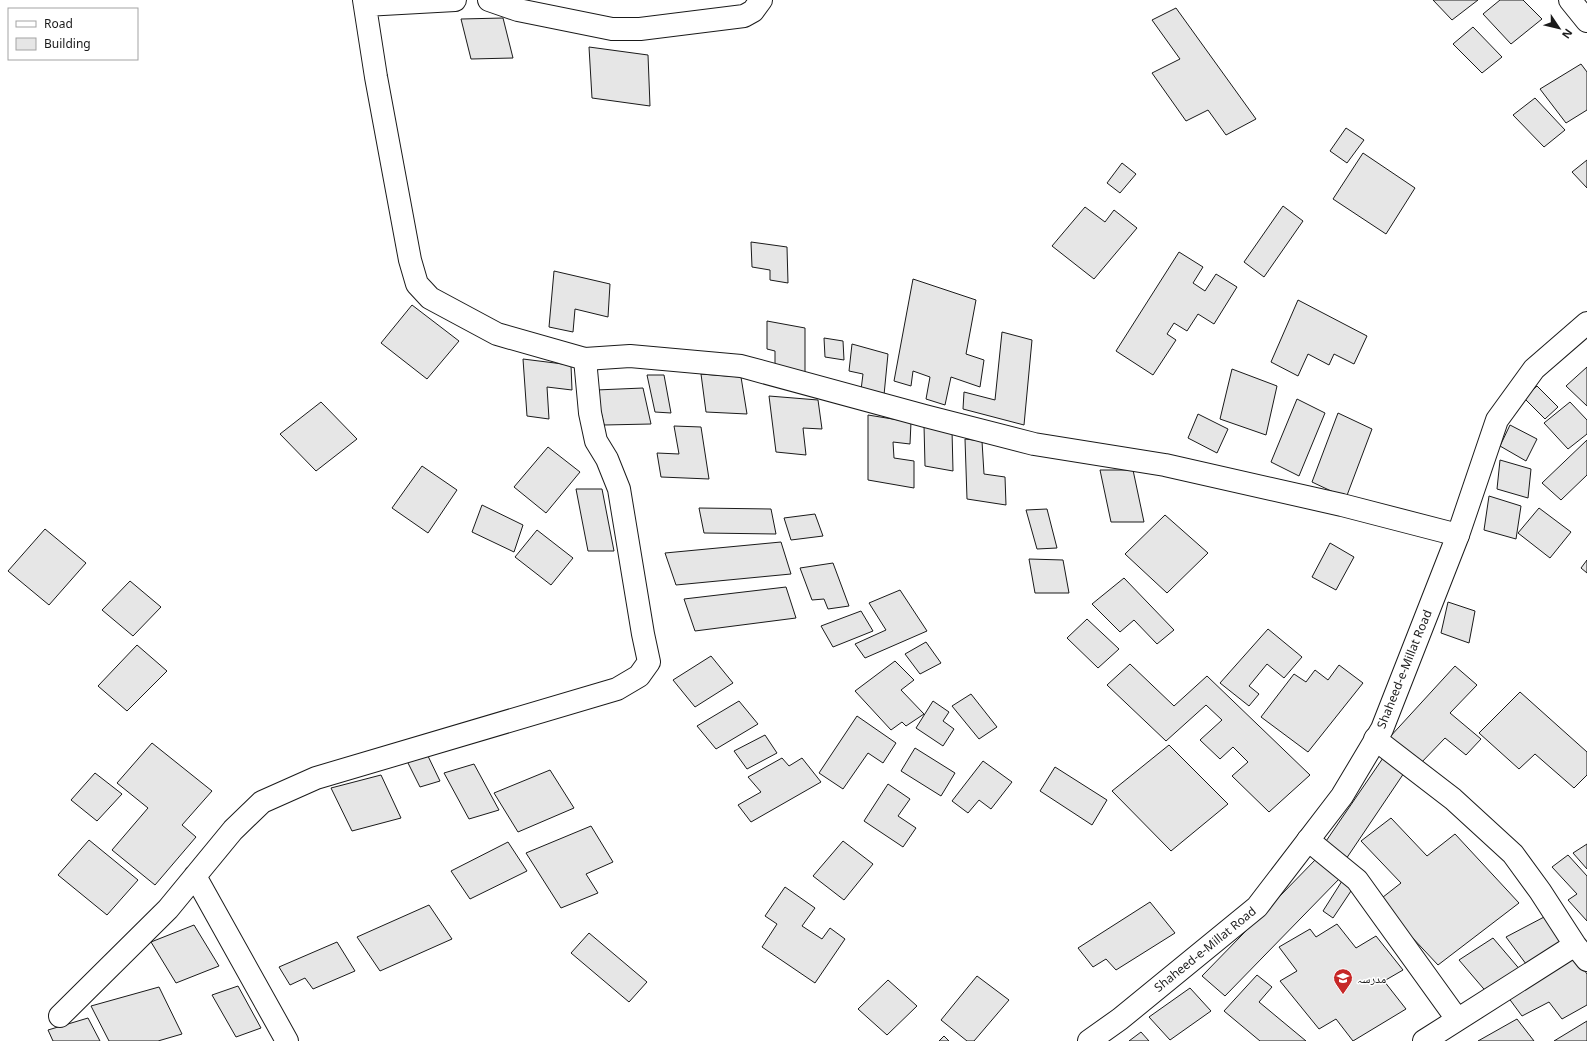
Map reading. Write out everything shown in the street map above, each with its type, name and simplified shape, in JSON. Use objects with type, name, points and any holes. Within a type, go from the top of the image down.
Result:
[{"type":"street","points":[[455,0],[365,2],[376,77],[410,260],[417,284],[430,298],[497,334],[585,359],[630,356],[741,366],[1034,444],[1164,465],[1342,505],[1458,534]]},
{"type":"street","points":[[489,0],[518,10],[612,29],[633,29],[744,16],[753,11],[761,0]]},
{"type":"street","points":[[1570,0],[1587,21]]},
{"type":"street","name":"Shaheed-e-Millat Road","points":[[1089,1041],[1120,1019],[1256,908],[1342,796],[1382,729],[1458,534],[1497,420],[1534,369],[1587,322]]},
{"type":"street","points":[[60,1016],[168,909],[233,830],[262,802],[316,778],[617,689],[639,676],[649,662],[619,489],[607,459],[596,441],[590,413],[585,359]]},
{"type":"street","points":[[1375,739],[1453,799],[1513,854],[1540,891],[1581,953],[1457,1019],[1424,1041]]},
{"type":"street","points":[[1308,840],[1357,880],[1457,1019]]},
{"type":"street","points":[[195,876],[287,1041]]},
{"type":"building","points":[[1433,0],[1478,0],[1452,20]]},
{"type":"building","points":[[1500,0],[1523,0],[1542,19],[1511,44],[1483,14]]},
{"type":"building","points":[[1176,8],[1256,119],[1226,135],[1208,110],[1186,121],[1152,73],[1180,59],[1152,20]]},
{"type":"building","points":[[503,18],[513,58],[471,59],[461,19]]},
{"type":"building","points":[[1473,27],[1502,57],[1482,73],[1453,44]]},
{"type":"building","points":[[589,47],[648,55],[650,106],[592,98]]},
{"type":"building","points":[[1581,64],[1587,72],[1587,110],[1566,123],[1540,89]]},
{"type":"building","points":[[1535,98],[1565,130],[1544,147],[1513,115]]},
{"type":"building","points":[[1346,128],[1364,140],[1347,163],[1330,151]]},
{"type":"building","points":[[1363,153],[1415,188],[1386,234],[1333,199]]},
{"type":"building","points":[[1587,160],[1587,188],[1572,172]]},
{"type":"building","points":[[1122,163],[1136,174],[1120,193],[1107,183]]},
{"type":"building","points":[[1283,206],[1303,221],[1264,277],[1244,262]]},
{"type":"building","points":[[1085,207],[1105,222],[1114,210],[1137,228],[1094,279],[1052,246]]},
{"type":"building","points":[[751,242],[787,247],[788,283],[770,280],[770,270],[752,267]]},
{"type":"building","points":[[1179,252],[1203,267],[1193,283],[1205,291],[1216,274],[1237,287],[1214,324],[1198,314],[1187,331],[1174,323],[1167,334],[1176,340],[1153,375],[1116,351]]},
{"type":"building","points":[[554,271],[610,284],[608,317],[575,309],[573,332],[549,327]]},
{"type":"building","points":[[913,279],[976,300],[966,354],[984,360],[980,387],[951,377],[945,405],[926,399],[930,377],[913,371],[911,386],[894,381]]},
{"type":"building","points":[[1298,300],[1367,336],[1354,364],[1334,354],[1329,365],[1308,354],[1298,376],[1271,362]]},
{"type":"building","points":[[412,305],[459,341],[427,379],[381,343]]},
{"type":"building","points":[[767,321],[805,328],[805,372],[775,367],[775,351],[767,349]]},
{"type":"building","points":[[1002,332],[1032,340],[1024,425],[963,409],[964,392],[995,400]]},
{"type":"building","points":[[824,338],[843,341],[844,360],[825,357]]},
{"type":"building","points":[[852,344],[888,354],[884,395],[861,390],[863,374],[849,371]]},
{"type":"building","points":[[523,359],[571,365],[572,390],[547,387],[549,419],[527,416]]},
{"type":"building","points":[[1587,367],[1587,406],[1566,386]]},
{"type":"building","points":[[1232,369],[1277,386],[1266,435],[1220,419]]},
{"type":"building","points":[[701,374],[741,377],[747,414],[706,412]]},
{"type":"building","points":[[647,375],[664,375],[671,413],[655,412]]},
{"type":"building","points":[[1537,386],[1558,407],[1545,419],[1524,398]]},
{"type":"building","points":[[643,388],[651,424],[604,425],[596,390]]},
{"type":"building","points":[[769,396],[818,400],[822,429],[803,428],[806,455],[776,452]]},
{"type":"building","points":[[1297,399],[1325,413],[1299,476],[1271,462]]},
{"type":"building","points":[[321,402],[357,439],[316,471],[280,434]]},
{"type":"building","points":[[1570,402],[1587,420],[1587,434],[1568,449],[1544,423]]},
{"type":"building","points":[[1338,413],[1372,429],[1346,498],[1312,482]]},
{"type":"building","points":[[1198,414],[1228,429],[1217,453],[1188,438]]},
{"type":"building","points":[[868,415],[911,422],[910,444],[893,442],[894,458],[914,461],[914,488],[868,480]]},
{"type":"building","points":[[924,425],[952,430],[953,471],[925,466]]},
{"type":"building","points":[[1510,425],[1537,439],[1526,461],[1500,446]]},
{"type":"building","points":[[674,426],[701,427],[709,479],[661,477],[657,453],[679,454]]},
{"type":"building","points":[[965,439],[982,441],[984,474],[1005,477],[1006,505],[967,499]]},
{"type":"building","points":[[1587,440],[1587,475],[1561,500],[1542,483]]},
{"type":"building","points":[[548,447],[580,472],[546,513],[514,487]]},
{"type":"building","points":[[1500,460],[1531,469],[1528,498],[1497,489]]},
{"type":"building","points":[[422,466],[457,490],[428,533],[392,508]]},
{"type":"building","points":[[1100,470],[1133,470],[1144,522],[1111,522]]},
{"type":"building","points":[[576,489],[602,489],[614,551],[588,551]]},
{"type":"building","points":[[1489,496],[1521,506],[1516,539],[1484,530]]},
{"type":"building","points":[[482,505],[523,525],[514,552],[472,532]]},
{"type":"building","points":[[699,508],[771,509],[776,534],[704,533]]},
{"type":"building","points":[[1539,508],[1571,532],[1550,558],[1518,533]]},
{"type":"building","points":[[1047,509],[1057,548],[1037,549],[1026,510]]},
{"type":"building","points":[[815,514],[823,536],[791,540],[784,518]]},
{"type":"building","points":[[1165,515],[1208,553],[1167,593],[1125,554]]},
{"type":"building","points":[[45,529],[86,563],[49,605],[8,571]]},
{"type":"building","points":[[537,530],[573,558],[551,585],[515,557]]},
{"type":"building","points":[[781,542],[791,574],[676,585],[665,553]]},
{"type":"building","points":[[1330,543],[1354,557],[1336,590],[1312,577]]},
{"type":"building","points":[[1029,559],[1063,560],[1069,593],[1035,593]]},
{"type":"building","points":[[1587,560],[1587,573],[1581,568]]},
{"type":"building","points":[[833,563],[849,606],[828,609],[824,599],[812,600],[800,568]]},
{"type":"building","points":[[1124,578],[1174,630],[1157,644],[1134,620],[1120,632],[1092,604]]},
{"type":"building","points":[[130,581],[161,607],[133,636],[102,610]]},
{"type":"building","points":[[786,587],[796,618],[695,631],[684,599]]},
{"type":"building","points":[[900,590],[927,631],[865,658],[855,644],[886,630],[869,603]]},
{"type":"building","points":[[1448,602],[1475,611],[1469,643],[1441,633]]},
{"type":"building","points":[[861,611],[873,631],[833,647],[821,626]]},
{"type":"building","points":[[1087,619],[1119,649],[1098,668],[1067,638]]},
{"type":"building","points":[[1268,629],[1302,657],[1284,678],[1267,664],[1249,686],[1259,694],[1249,706],[1220,683]]},
{"type":"building","points":[[926,642],[941,663],[920,674],[905,654]]},
{"type":"building","points":[[137,645],[167,671],[127,711],[98,686]]},
{"type":"building","points":[[711,656],[733,683],[695,707],[673,680]]},
{"type":"building","points":[[895,661],[914,680],[901,690],[924,714],[906,726],[902,722],[891,730],[855,691]]},
{"type":"building","points":[[1130,664],[1174,706],[1207,676],[1310,775],[1269,812],[1232,776],[1248,762],[1233,747],[1220,759],[1200,740],[1222,720],[1206,705],[1166,741],[1107,685]]},
{"type":"building","points":[[1339,665],[1363,683],[1308,752],[1261,717],[1294,674],[1306,682],[1315,670],[1328,680]]},
{"type":"building","points":[[1455,666],[1477,685],[1450,713],[1481,739],[1466,755],[1445,738],[1419,765],[1388,739]]},
{"type":"building","points":[[1520,692],[1587,752],[1587,775],[1574,788],[1535,754],[1519,769],[1479,733]]},
{"type":"building","points":[[971,694],[997,727],[979,739],[952,706]]},
{"type":"building","points":[[739,701],[758,724],[716,749],[697,726]]},
{"type":"building","points":[[933,701],[949,712],[943,721],[954,729],[943,746],[916,728]]},
{"type":"building","points":[[857,716],[896,743],[883,763],[868,753],[843,789],[819,773]]},
{"type":"building","points":[[765,735],[777,753],[747,769],[734,751]]},
{"type":"building","points":[[152,743],[212,791],[182,825],[196,837],[155,885],[112,850],[148,808],[117,783]]},
{"type":"building","points":[[1169,745],[1228,804],[1171,851],[1112,791]]},
{"type":"building","points":[[915,748],[955,773],[941,796],[901,771]]},
{"type":"building","points":[[427,754],[440,781],[420,787],[407,761]]},
{"type":"building","points":[[782,758],[789,766],[802,758],[821,782],[751,822],[738,805],[761,792],[748,777]]},
{"type":"building","points":[[1383,758],[1404,773],[1344,862],[1322,847]]},
{"type":"building","points":[[983,761],[1012,782],[991,809],[979,800],[968,813],[952,801]]},
{"type":"building","points":[[474,764],[499,810],[469,819],[444,773]]},
{"type":"building","points":[[1055,767],[1107,800],[1092,825],[1040,791]]},
{"type":"building","points":[[550,770],[574,808],[518,832],[494,793]]},
{"type":"building","points":[[95,773],[122,794],[97,821],[71,800]]},
{"type":"building","points":[[381,775],[401,818],[352,831],[331,788]]},
{"type":"building","points":[[888,784],[910,799],[898,816],[916,828],[903,847],[864,821]]},
{"type":"building","points":[[1391,818],[1427,856],[1455,834],[1519,903],[1438,965],[1378,901],[1401,883],[1361,841]]},
{"type":"building","points":[[591,826],[613,862],[586,874],[598,893],[561,908],[526,853]]},
{"type":"building","points":[[89,840],[138,880],[107,915],[58,875]]},
{"type":"building","points":[[843,841],[873,864],[844,900],[813,876]]},
{"type":"building","points":[[508,842],[527,871],[470,899],[451,871]]},
{"type":"building","points":[[1587,844],[1587,869],[1573,853]]},
{"type":"building","points":[[1568,855],[1587,876],[1587,921],[1568,900],[1577,894],[1552,867]]},
{"type":"building","points":[[1318,857],[1341,877],[1225,996],[1202,976]]},
{"type":"building","points":[[1342,881],[1353,888],[1333,918],[1323,911]]},
{"type":"building","points":[[785,887],[815,908],[802,926],[822,939],[830,928],[845,939],[815,983],[762,947],[777,924],[765,916]]},
{"type":"building","points":[[1150,902],[1175,933],[1116,970],[1106,959],[1093,967],[1078,948]]},
{"type":"building","points":[[429,905],[452,939],[380,971],[357,937]]},
{"type":"building","points":[[1546,916],[1569,948],[1529,968],[1506,937]]},
{"type":"building","name":"مدرسہ","points":[[1337,924],[1356,948],[1376,936],[1403,970],[1384,981],[1406,1009],[1353,1041],[1336,1019],[1319,1029],[1280,981],[1297,971],[1279,947],[1310,929],[1316,937]]},
{"type":"building","points":[[194,925],[219,966],[176,983],[151,942]]},
{"type":"building","points":[[589,933],[647,982],[629,1002],[571,953]]},
{"type":"building","points":[[1493,938],[1522,972],[1489,995],[1459,960]]},
{"type":"building","points":[[337,942],[355,971],[313,989],[305,978],[290,985],[279,967]]},
{"type":"building","points":[[1574,956],[1587,974],[1587,1005],[1562,1019],[1549,1002],[1522,1016],[1505,993]]},
{"type":"building","points":[[1257,975],[1272,987],[1259,1002],[1306,1041],[1260,1041],[1224,1011]]},
{"type":"building","points":[[977,976],[1009,1000],[974,1041],[967,1041],[941,1020]]},
{"type":"building","points":[[888,980],[917,1006],[887,1035],[858,1009]]},
{"type":"building","points":[[238,986],[261,1028],[236,1037],[212,995]]},
{"type":"building","points":[[159,987],[182,1034],[158,1041],[109,1041],[91,1006]]},
{"type":"building","points":[[1190,988],[1211,1011],[1170,1040],[1149,1017]]},
{"type":"building","points":[[88,1018],[100,1041],[53,1041],[48,1030]]},
{"type":"building","points":[[1517,1019],[1534,1041],[1478,1041]]},
{"type":"building","points":[[1587,1021],[1587,1041],[1554,1041]]},
{"type":"building","points":[[1141,1032],[1149,1041],[1129,1041]]},
{"type":"building","points":[[944,1036],[949,1041],[939,1041]]},
{"type":"place","name":"مدرسہ","points":[[1343,995]]}]
